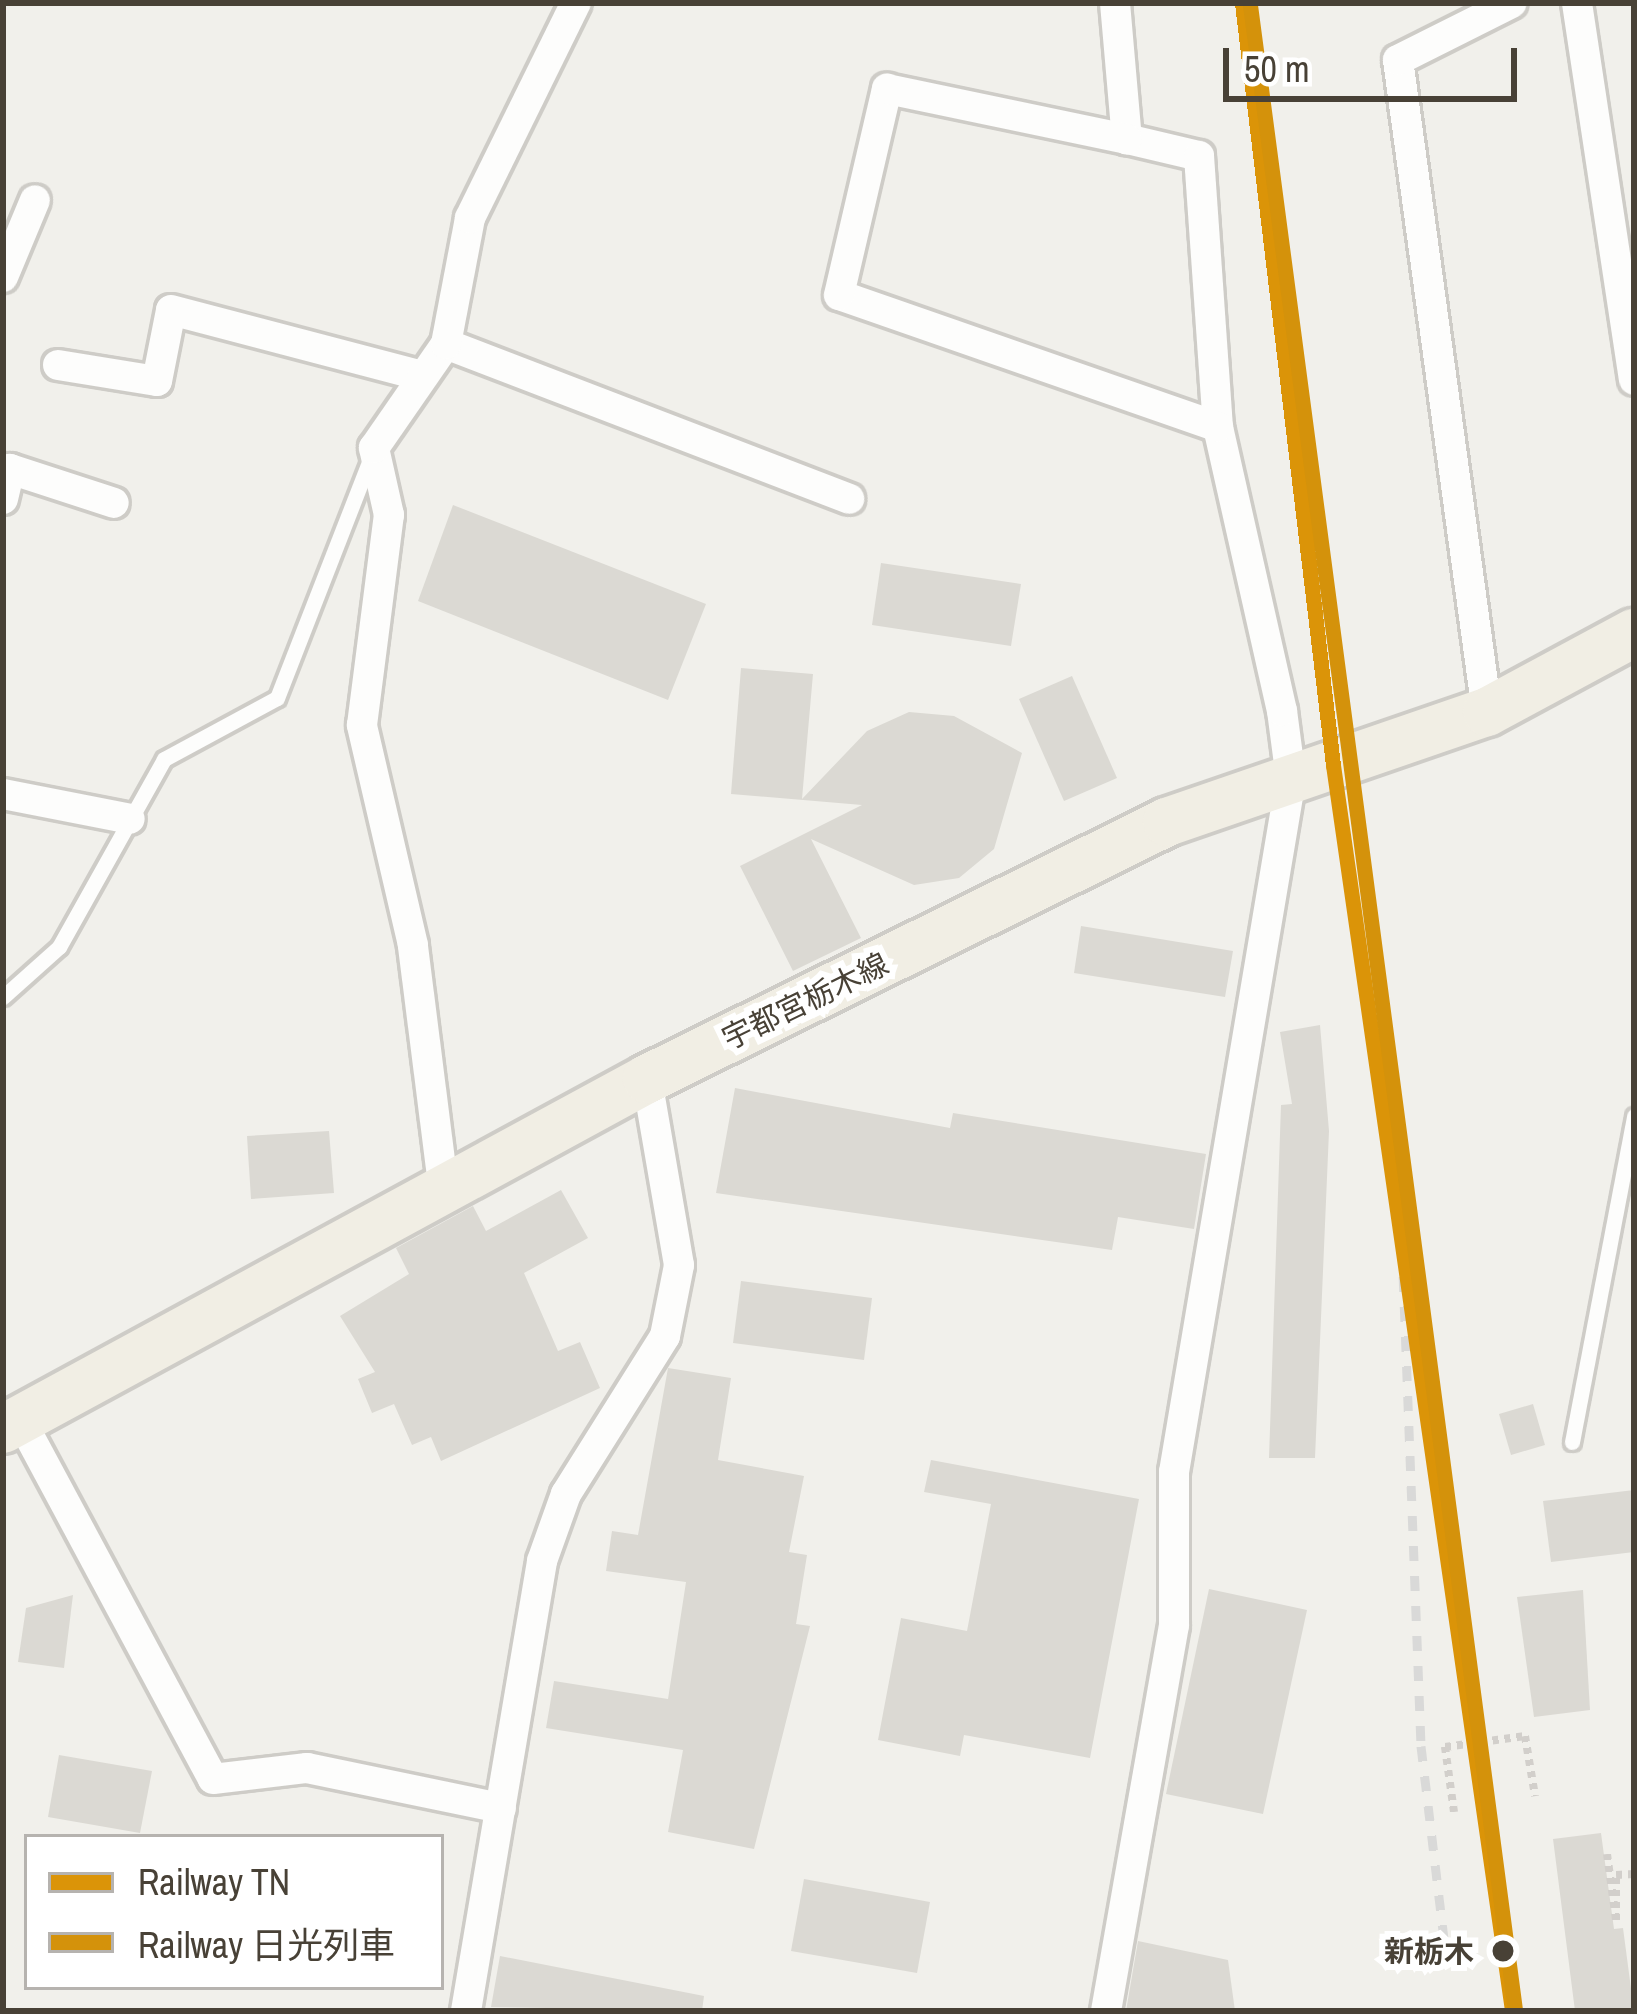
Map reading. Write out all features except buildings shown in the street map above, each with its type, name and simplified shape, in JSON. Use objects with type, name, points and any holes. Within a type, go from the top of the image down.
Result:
[{"type":"main road","name":"宇都宮栃木線","points":[[11,1424],[647,1079],[1167,822],[1487,712],[1634,633]]},
{"type":"street","points":[[444,1192],[413,945],[362,725],[388,515],[374,448],[418,374],[446,344],[470,218],[576,3]]},
{"type":"street","points":[[1115,3],[1127,139]]},
{"type":"street","points":[[1487,712],[1397,60],[1512,3]]},
{"type":"street","points":[[1577,3],[1634,380]]},
{"type":"street","points":[[1106,2011],[1174,1626],[1174,1472],[1291,779],[1218,427],[1199,156],[887,89],[839,295],[1218,427]]},
{"type":"street","points":[[3,277],[35,200]]},
{"type":"street","points":[[58,364],[157,381],[171,310],[418,374]]},
{"type":"street","points":[[446,344],[849,499]]},
{"type":"street","points":[[3,500],[10,469],[114,502]]},
{"type":"street","points":[[3,794],[130,819]]},
{"type":"street","points":[[466,2011],[542,1561],[566,1494],[665,1336],[679,1265],[647,1079]]},
{"type":"street","points":[[11,1424],[213,1779],[307,1768],[501,1808]]},
{"type":"lane","points":[[3,997],[59,947],[164,759],[277,698],[374,448]]},
{"type":"lane","points":[[1572,1442],[1634,1116]]},
{"type":"path","points":[[1454,1812],[1445,1747],[1525,1736],[1535,1796]]},
{"type":"path","points":[[1621,1852],[1606,1854],[1616,1920],[1616,1875],[1634,1874]]},
{"type":"railway","points":[[1402,1246],[1421,1746],[1446,1956]]},
{"type":"rail line","name":"TN","points":[[1242,3],[1333,765],[1512,2011]]},
{"type":"rail line","name":"日光列車","points":[[1250,5],[1515,2011]]},
{"type":"place","name":"新栃木","points":[[1503,1951]]}]
